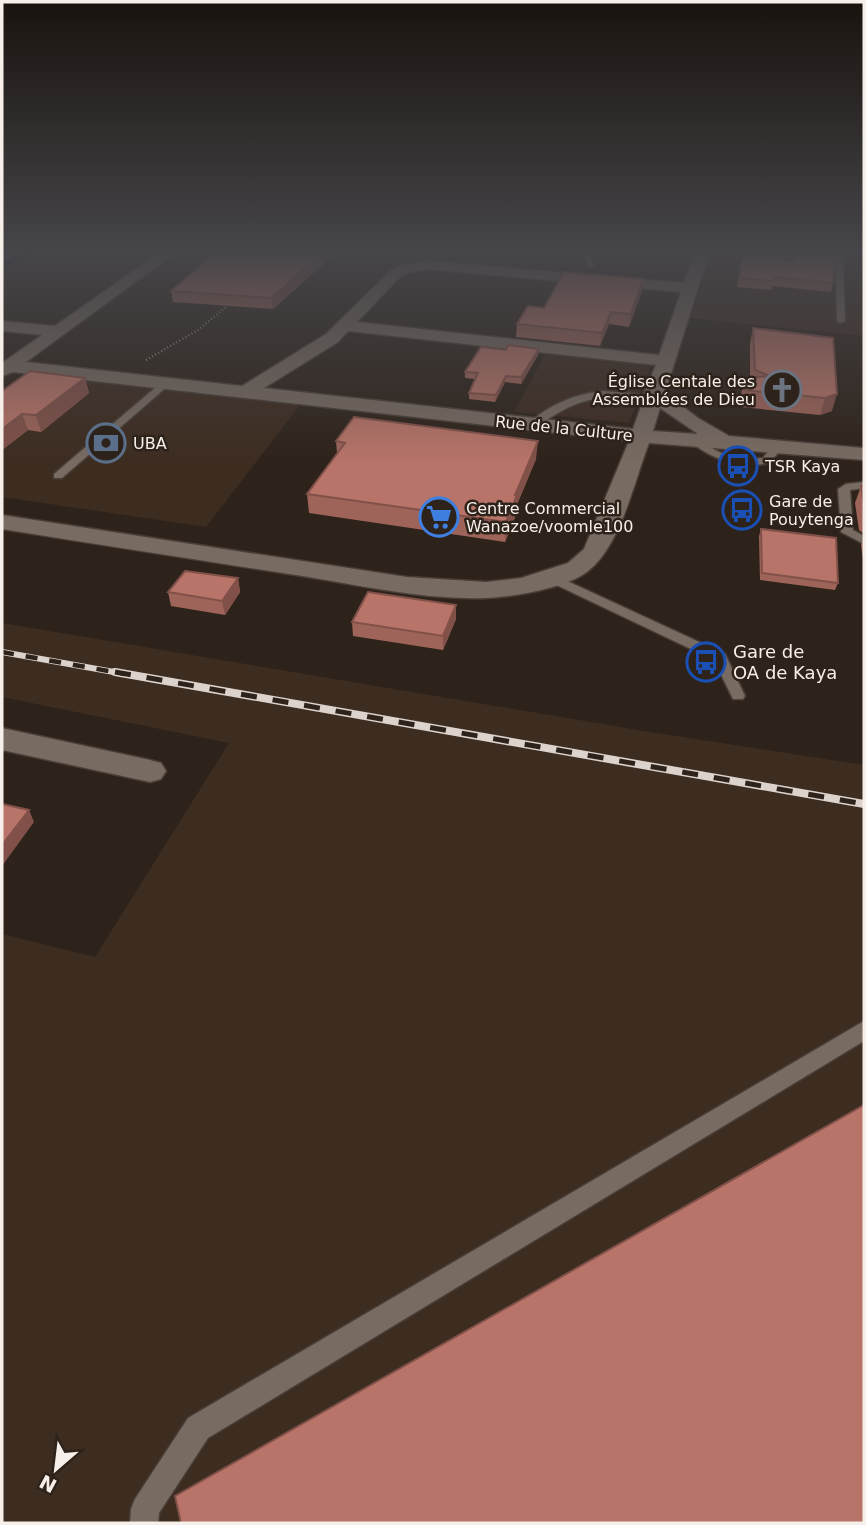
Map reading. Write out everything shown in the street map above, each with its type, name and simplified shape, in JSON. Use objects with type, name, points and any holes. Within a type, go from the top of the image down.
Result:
[{"type":"street","points":[[6,369],[73,321]]},
{"type":"street","points":[[244,393],[318,348],[351,321]]},
{"type":"street","points":[[680,321],[641,436],[779,445],[864,454]]},
{"type":"street","points":[[2,326],[59,331]]},
{"type":"street","points":[[347,326],[667,361]]},
{"type":"street","name":"Rue de la Culture","points":[[2,522],[407,585],[485,590],[521,586],[577,568],[595,552],[641,436],[123,379],[6,369]]},
{"type":"street","points":[[653,396],[691,422],[733,442]]},
{"type":"street","points":[[2,739],[150,771]]},
{"type":"lane","points":[[58,476],[165,384]]},
{"type":"lane","points":[[533,425],[567,401],[595,393],[653,396]]},
{"type":"lane","points":[[693,439],[721,459],[757,463],[766,461],[779,445]]},
{"type":"lane","points":[[864,485],[844,489],[846,532],[864,540]]},
{"type":"lane","points":[[552,578],[720,657],[738,696]]},
{"type":"lane","points":[[144,1523],[145,1508],[198,1428],[864,1031]]},
{"type":"path","points":[[123,379],[158,351],[198,330],[209,321]]},
{"type":"shaded area","points":[[721,321],[863,321],[864,336]]},
{"type":"shaded area","points":[[547,351],[652,363],[629,423],[514,412]]},
{"type":"shaded area","name":"UBA","points":[[35,373],[301,404],[206,527],[2,497],[2,396]]},
{"type":"shaded area","points":[[2,623],[650,732],[864,765],[864,1523],[2,1523],[2,934],[95,957],[229,743],[2,697]]},
{"type":"building","points":[[519,321],[607,321],[602,333],[517,324]]},
{"type":"building","points":[[753,328],[833,338],[837,394],[825,398],[745,390],[745,378],[770,376],[755,370]]},
{"type":"building","points":[[508,345],[539,349],[521,377],[506,376],[496,395],[469,393],[478,373],[465,372],[481,347],[506,350]]},
{"type":"building","points":[[30,371],[85,378],[36,415],[22,414],[2,429],[2,391]]},
{"type":"building","points":[[354,417],[538,441],[506,522],[307,494],[345,443],[336,441]]},
{"type":"building","points":[[761,529],[836,538],[838,583],[762,573]]},
{"type":"building","points":[[185,571],[238,578],[222,601],[168,592]]},
{"type":"building","points":[[368,592],[456,605],[443,636],[352,622]]},
{"type":"building","points":[[2,804],[29,810],[2,845]]},
{"type":"building","points":[[864,1105],[864,1523],[181,1523],[175,1496]]},
{"type":"railway","points":[[2,652],[125,674]]},
{"type":"railway","points":[[115,672],[864,804]]},
{"type":"place","name":"Église Centale des Assemblées de Dieu","points":[[782,390]]},
{"type":"place","name":"UBA","points":[[106,443]]},
{"type":"place","name":"TSR Kaya","points":[[738,466]]},
{"type":"place","name":"Gare de Pouytenga","points":[[742,510]]},
{"type":"place","name":"Centre Commercial Wanazoe/voomle100","points":[[439,517]]},
{"type":"place","name":"Gare de OA de Kaya","points":[[706,662]]}]
